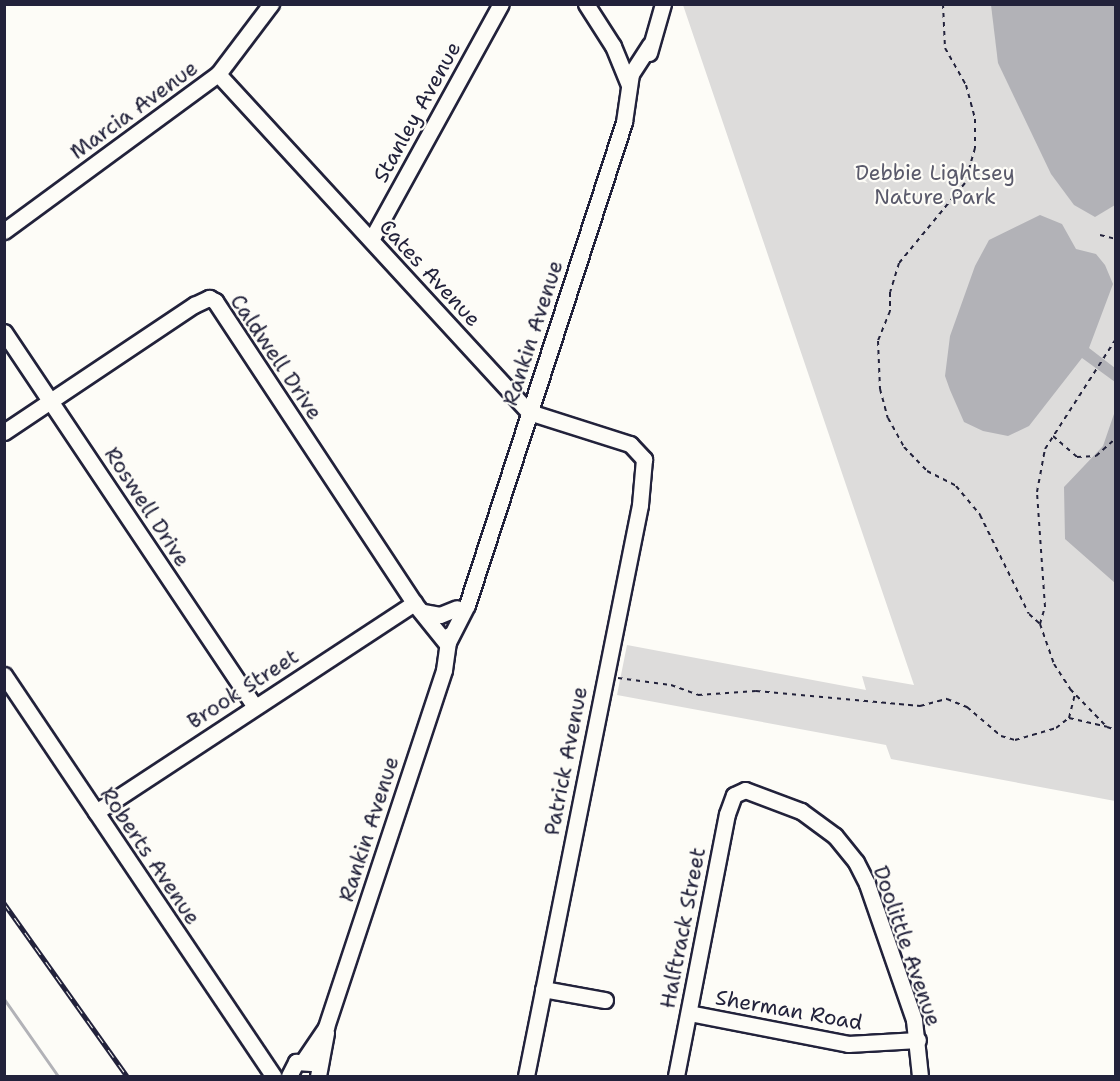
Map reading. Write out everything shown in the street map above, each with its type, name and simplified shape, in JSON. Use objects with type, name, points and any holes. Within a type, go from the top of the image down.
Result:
[{"type":"street","name":"Marcia Avenue","points":[[4,231],[218,74],[271,4]]},
{"type":"street","name":"Stanley Avenue","points":[[371,240],[501,4]]},
{"type":"street","points":[[586,4],[608,37],[629,85]]},
{"type":"street","name":"Rankin Avenue","points":[[447,644],[470,593],[624,122],[629,85],[650,45],[663,4]]},
{"type":"street","name":"Cates Avenue","points":[[218,74],[529,412],[630,444],[641,454]]},
{"type":"street","name":"Caldwell Drive","points":[[4,432],[194,305],[209,298],[215,301],[418,608],[447,644]]},
{"type":"street","name":"Roswell Drive","points":[[4,332],[52,400],[254,705]]},
{"type":"street","name":"Patrick Avenue","points":[[526,1077],[603,675],[643,484],[645,466],[641,454]]},
{"type":"street","name":"Rankin Avenue","points":[[318,1077],[326,1027],[444,670],[447,644],[457,609],[470,593]]},
{"type":"street","points":[[418,608],[440,615],[457,609]]},
{"type":"street","name":"Brook Street","points":[[96,812],[254,705],[418,608]]},
{"type":"street","name":"Roberts Avenue","points":[[4,675],[273,1077]]},
{"type":"street","name":"Halftrack Street","points":[[676,1077],[727,814],[740,791]]},
{"type":"street","name":"Doolittle Avenue","points":[[740,791],[765,794],[790,806],[819,823],[844,846],[867,884],[918,1040],[920,1077]]},
{"type":"street","points":[[543,989],[605,1000]]},
{"type":"street","name":"Sherman Road","points":[[688,1013],[848,1044],[918,1040]]},
{"type":"street","name":"Rankin Avenue","points":[[295,1067],[326,1027]]},
{"type":"street","points":[[261,1060],[272,1065],[295,1067],[313,1064],[318,1077]]},
{"type":"path","points":[[943,4],[945,48],[966,85],[975,119],[975,148],[965,183],[899,263],[890,292],[890,311],[878,341],[880,389],[888,418],[904,447],[927,471],[956,486],[980,515],[1029,614],[1040,624],[1054,664],[1075,694],[1107,727]]},
{"type":"path","points":[[1100,235],[1116,239]]},
{"type":"path","points":[[1040,624],[1045,607],[1037,492],[1045,449],[1116,339]]},
{"type":"path","points":[[1052,435],[1061,446],[1077,457],[1096,456],[1116,438]]},
{"type":"path","points":[[603,675],[671,685],[698,694],[756,691],[920,706],[947,699],[967,707],[1001,736],[1015,740],[1056,728],[1069,718],[1075,694]]},
{"type":"path","points":[[1069,718],[1116,730]]},
{"type":"green space","name":"Debbie Lightsey Nature Park","points":[[683,5],[1115,5],[1115,801],[891,759],[886,745],[617,695],[627,645],[866,690],[862,676],[914,685]]},
{"type":"shaded area","points":[[991,5],[1115,5],[1115,205],[1095,217],[1074,205],[1051,174],[998,63]]},
{"type":"shaded area","points":[[1040,215],[1062,224],[1076,249],[1096,254],[1105,265],[1113,284],[1089,348],[1115,368],[1115,382],[1082,358],[1029,426],[1008,436],[983,431],[964,422],[945,376],[950,336],[975,266],[989,240]]},
{"type":"shaded area","points":[[1115,411],[1115,583],[1065,539],[1064,487],[1103,446]]},
{"type":"waterway","points":[[4,999],[58,1076]]},
{"type":"railway","points":[[4,903],[127,1076]]}]
